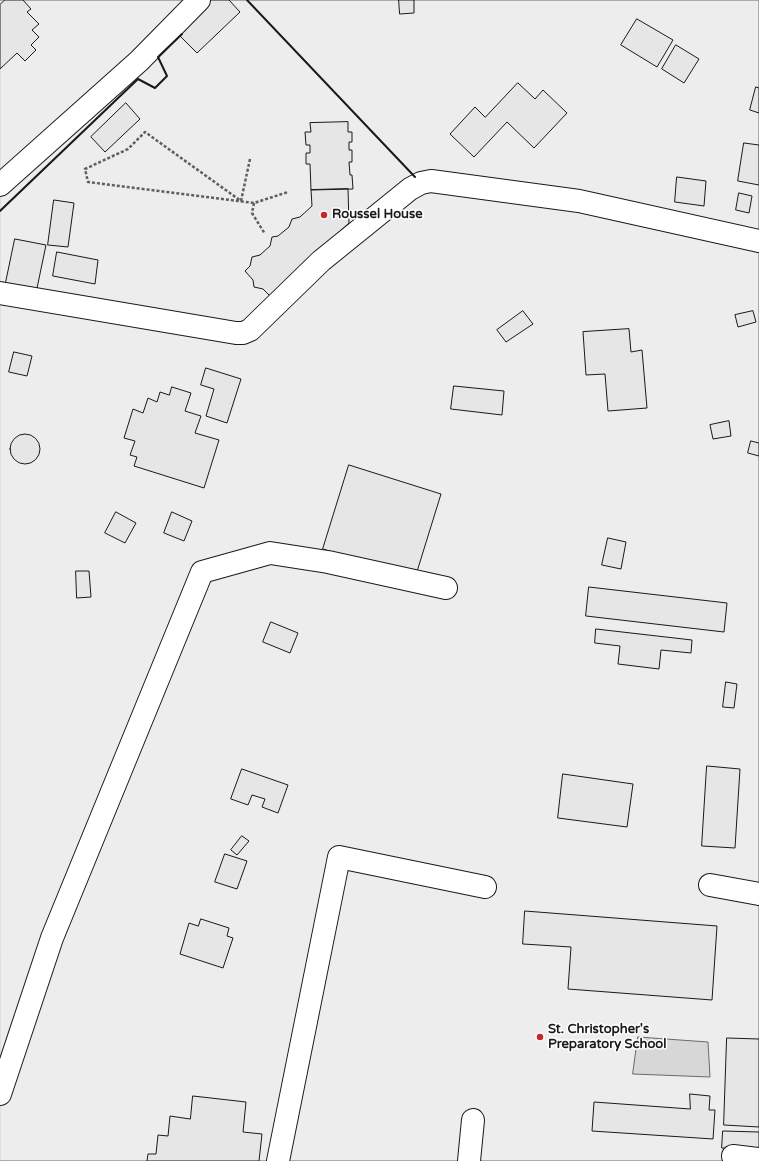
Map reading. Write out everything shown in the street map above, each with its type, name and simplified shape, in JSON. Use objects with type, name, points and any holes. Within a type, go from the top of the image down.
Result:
[{"type":"street","points":[[0,185],[139,61],[199,0]]},
{"type":"street","points":[[0,293],[243,333],[250,330],[322,261],[390,204],[421,183],[431,181],[579,201],[759,240]]},
{"type":"street","points":[[0,1094],[52,938],[202,572],[270,553],[328,562],[446,588]]},
{"type":"street","points":[[278,1161],[339,857],[485,887]]},
{"type":"street","points":[[710,885],[759,894]]},
{"type":"street","points":[[469,1161],[473,1120]]},
{"type":"street","points":[[733,1156],[759,1159]]},
{"type":"path","points":[[241,201],[145,132],[128,149],[85,169],[88,182],[254,203],[288,192]]},
{"type":"path","points":[[241,201],[250,159]]},
{"type":"path","points":[[254,203],[252,213],[265,234]]},
{"type":"shaded area","points":[[0,0],[759,0],[759,1161],[0,1161]]},
{"type":"shaded area","points":[[638,1037],[708,1042],[710,1077],[633,1074]]},
{"type":"building","points":[[5,0],[23,0],[31,9],[27,12],[39,24],[32,30],[39,37],[31,45],[36,50],[25,61],[17,53],[0,69],[0,5]]},
{"type":"building","points":[[208,0],[229,0],[240,12],[197,53],[175,31]]},
{"type":"building","points":[[399,0],[414,0],[414,13],[400,14]]},
{"type":"building","points":[[637,19],[673,40],[657,67],[621,45]]},
{"type":"building","points":[[676,45],[699,59],[684,83],[662,69]]},
{"type":"building","points":[[518,83],[535,99],[543,90],[567,113],[534,148],[507,122],[474,157],[450,134],[475,107],[485,117]]},
{"type":"building","points":[[756,87],[759,88],[759,113],[750,110]]},
{"type":"building","points":[[126,103],[140,119],[105,152],[91,137]]},
{"type":"building","points":[[348,122],[348,132],[352,132],[352,142],[349,142],[349,150],[352,150],[352,162],[349,162],[353,189],[311,190],[310,164],[306,164],[306,153],[310,153],[310,145],[306,145],[305,132],[311,132],[310,123]]},
{"type":"building","points":[[744,143],[759,145],[759,185],[738,181]]},
{"type":"building","points":[[677,177],[706,181],[704,206],[675,202]]},
{"type":"building","points":[[348,189],[349,223],[270,296],[263,289],[254,287],[253,280],[245,271],[250,266],[252,257],[260,255],[270,246],[272,237],[278,236],[289,227],[292,219],[300,217],[312,206],[311,190]]},
{"type":"building","points":[[739,193],[752,196],[749,213],[736,210]]},
{"type":"building","points":[[54,200],[74,203],[68,247],[48,245]]},
{"type":"building","points":[[15,239],[46,245],[36,293],[5,287]]},
{"type":"building","points":[[57,252],[98,260],[95,284],[53,276]]},
{"type":"building","points":[[523,311],[533,324],[506,342],[497,330]]},
{"type":"building","points":[[753,311],[756,322],[738,327],[735,315]]},
{"type":"building","points":[[629,329],[631,352],[642,350],[647,408],[608,411],[605,374],[586,375],[583,332]]},
{"type":"building","points":[[14,352],[32,356],[27,376],[9,372]]},
{"type":"building","points":[[206,368],[241,379],[227,423],[206,416],[214,389],[201,385]]},
{"type":"building","points":[[454,386],[504,391],[502,415],[451,409]]},
{"type":"building","points":[[172,387],[191,393],[185,411],[201,416],[195,433],[219,440],[204,488],[134,466],[137,457],[130,455],[135,441],[124,438],[133,409],[143,413],[148,398],[157,402],[160,392],[169,395]]},
{"type":"building","points":[[729,421],[731,436],[713,439],[710,425]]},
{"type":"building","points":[[25,434],[36,438],[40,449],[36,460],[25,464],[14,460],[10,449],[14,438]]},
{"type":"building","points":[[751,441],[759,443],[759,456],[748,453]]},
{"type":"building","points":[[349,465],[441,494],[415,578],[323,549]]},
{"type":"building","points":[[116,512],[136,523],[125,543],[105,533]]},
{"type":"building","points":[[172,512],[192,521],[184,541],[164,533]]},
{"type":"building","points":[[608,538],[626,542],[621,569],[602,565]]},
{"type":"building","points":[[76,571],[89,571],[91,597],[77,598]]},
{"type":"building","points":[[589,587],[727,603],[724,632],[586,616]]},
{"type":"building","points":[[271,622],[298,633],[290,653],[263,642]]},
{"type":"building","points":[[596,629],[692,640],[691,653],[661,650],[659,669],[618,664],[620,646],[595,643]]},
{"type":"building","points":[[726,682],[737,684],[734,708],[723,707]]},
{"type":"building","points":[[707,766],[740,769],[735,848],[702,846]]},
{"type":"building","points":[[242,769],[288,785],[278,813],[262,807],[265,799],[252,795],[248,805],[231,799]]},
{"type":"building","points":[[563,774],[633,784],[627,827],[558,818]]},
{"type":"building","points":[[242,836],[249,841],[237,855],[231,850]]},
{"type":"building","points":[[225,854],[247,861],[237,889],[215,882]]},
{"type":"building","points":[[525,911],[717,926],[712,1000],[568,989],[571,947],[523,944]]},
{"type":"building","points":[[201,919],[229,928],[227,936],[233,938],[223,968],[180,954],[189,923],[198,926]]},
{"type":"building","points":[[727,1038],[759,1039],[759,1127],[724,1125]]},
{"type":"building","points":[[690,1094],[710,1096],[709,1110],[715,1110],[713,1139],[592,1131],[594,1102],[690,1109]]},
{"type":"building","points":[[193,1096],[246,1102],[243,1132],[262,1134],[259,1161],[147,1161],[148,1154],[156,1154],[158,1135],[168,1136],[170,1116],[190,1119]]},
{"type":"building","points":[[723,1131],[759,1132],[759,1150],[722,1148]]},
{"type":"wall","points":[[247,0],[415,177]]},
{"type":"wall","points":[[0,211],[138,79],[155,88],[167,76],[158,57],[182,34]]},
{"type":"place","name":"Roussel House","points":[[324,215]]},
{"type":"place","name":"St. Christopher's Preparatory School","points":[[540,1037]]}]
